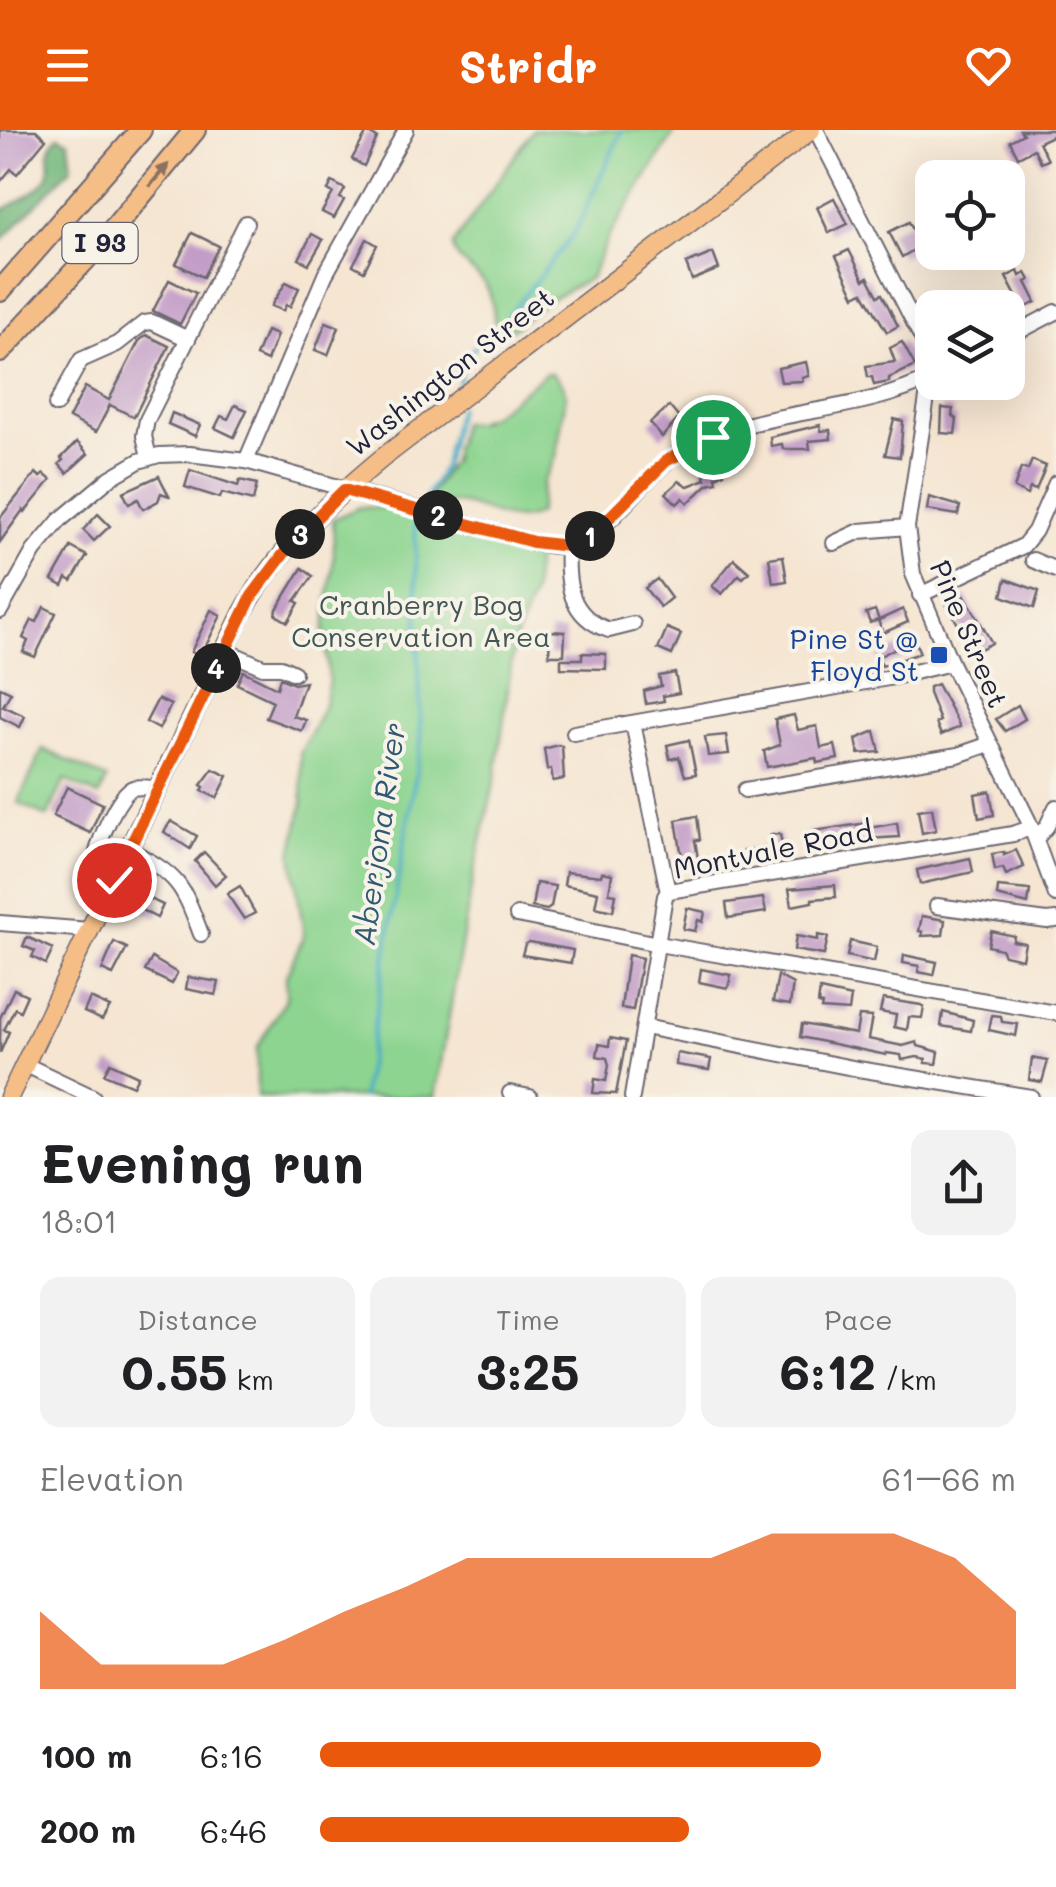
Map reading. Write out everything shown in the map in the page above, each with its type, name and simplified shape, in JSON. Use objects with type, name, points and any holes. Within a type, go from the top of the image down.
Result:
[{"type":"highway","name":"I 93","points":[[0,291],[141,130]]},
{"type":"highway","name":"I 93","points":[[0,352],[84,262],[195,130]]},
{"type":"main road","name":"Washington Street","points":[[9,1097],[224,650],[271,569],[295,539],[344,490],[452,404],[814,130]]},
{"type":"street","points":[[246,460],[326,275],[406,130]]},
{"type":"street","points":[[814,130],[915,325]]},
{"type":"street","points":[[148,458],[144,436],[147,420],[246,223]]},
{"type":"street","points":[[1025,328],[1056,312]]},
{"type":"street","points":[[56,406],[82,360],[117,344],[144,323],[155,323],[188,339]]},
{"type":"street","points":[[0,611],[34,551],[60,520],[110,478],[148,458],[189,454],[246,460],[533,542],[568,546],[589,537],[652,474],[689,447],[795,414],[915,386]]},
{"type":"street","name":"Pine Street","points":[[927,400],[907,527],[911,564],[920,596],[1033,833],[1056,894]]},
{"type":"street","points":[[920,596],[1024,544],[1035,530],[1056,483]]},
{"type":"street","points":[[834,543],[857,531],[907,527]]},
{"type":"street","points":[[568,546],[569,589],[582,616],[608,630],[633,624]]},
{"type":"street","points":[[1032,560],[1056,570]]},
{"type":"street","points":[[224,650],[263,667],[294,672]]},
{"type":"street","points":[[574,733],[951,664]]},
{"type":"street","points":[[633,723],[668,892]]},
{"type":"street","points":[[745,790],[963,754],[990,744]]},
{"type":"street","points":[[114,880],[96,866],[96,850],[128,790],[158,789]]},
{"type":"street","points":[[1033,833],[1047,826],[1056,807]]},
{"type":"street","name":"Montvale Road","points":[[632,1097],[668,892],[1033,833]]},
{"type":"street","points":[[128,850],[167,870],[178,881],[202,934]]},
{"type":"street","points":[[937,906],[1047,922],[1056,920]]},
{"type":"street","points":[[517,915],[658,944],[1056,1013]]},
{"type":"street","points":[[0,922],[89,930]]},
{"type":"street","points":[[644,1028],[1031,1097]]},
{"type":"street","points":[[24,1064],[93,1097]]},
{"type":"street","points":[[510,1093],[530,1097]]},
{"type":"green space","points":[[533,130],[676,130],[609,236],[590,278],[544,303],[513,329],[503,331],[496,326],[485,284],[461,261],[453,245]]},
{"type":"green space","points":[[58,136],[69,141],[72,167],[0,242],[0,212],[45,181],[50,148]]},
{"type":"green space","points":[[546,373],[552,373],[563,385],[566,395],[556,457],[543,482],[538,514],[513,518],[462,504],[433,505],[431,494],[451,462],[461,423],[492,415]]},
{"type":"green space","name":"Cranberry Bog Conservation Area","points":[[360,507],[385,508],[537,550],[533,594],[514,644],[496,775],[474,872],[435,1097],[257,1097],[257,1048],[286,999],[286,976],[304,935],[292,854],[303,802],[300,754],[323,708],[329,681],[324,631],[334,558],[333,519]]},
{"type":"green space","points":[[43,749],[107,779],[99,796],[65,780],[47,817],[18,803]]},
{"type":"building","points":[[0,130],[36,130],[46,139],[17,174],[11,169],[0,182]]},
{"type":"building","points":[[1020,130],[1056,130],[1056,134],[1039,142],[1048,160],[1041,163],[1034,149],[1018,157],[1010,141],[1023,134]]},
{"type":"building","points":[[367,132],[377,138],[364,166],[352,159]]},
{"type":"building","points":[[332,182],[345,189],[334,218],[322,212],[333,193],[328,190]]},
{"type":"building","points":[[834,198],[848,224],[829,233],[817,207]]},
{"type":"building","points":[[909,222],[915,234],[915,249],[902,257],[889,232]]},
{"type":"building","points":[[192,233],[219,246],[203,277],[176,264]]},
{"type":"building","points":[[312,234],[323,240],[309,264],[299,259]]},
{"type":"building","points":[[367,239],[377,245],[364,271],[353,265]]},
{"type":"building","points":[[849,250],[864,280],[868,277],[878,296],[882,294],[898,326],[887,332],[863,292],[855,296],[836,256]]},
{"type":"building","points":[[713,253],[719,269],[692,280],[686,264]]},
{"type":"building","points":[[1018,271],[1020,276],[1026,273],[1036,302],[1025,308],[1025,290],[1013,290],[1006,277]]},
{"type":"building","points":[[169,280],[196,293],[180,324],[153,311]]},
{"type":"building","points":[[286,282],[299,288],[290,307],[286,305],[283,311],[271,306]]},
{"type":"building","points":[[326,322],[339,327],[328,355],[315,350]]},
{"type":"building","points":[[266,331],[277,335],[267,361],[256,356]]},
{"type":"building","points":[[146,335],[169,346],[134,417],[110,405],[96,432],[69,418],[85,387],[109,400],[139,341]]},
{"type":"building","points":[[902,342],[915,366],[889,378],[889,382],[874,385],[866,366],[895,362],[890,348]]},
{"type":"building","points":[[806,362],[809,376],[802,377],[803,381],[781,382],[778,368]]},
{"type":"building","points":[[235,405],[247,410],[234,437],[215,428],[221,416],[228,419]]},
{"type":"building","points":[[669,406],[679,418],[662,437],[650,423]]},
{"type":"building","points":[[942,408],[953,409],[952,415],[957,419],[955,434],[941,433]]},
{"type":"building","points":[[172,413],[200,425],[195,436],[168,424]]},
{"type":"building","points":[[894,419],[903,421],[900,457],[885,455]]},
{"type":"building","points":[[820,425],[821,431],[830,430],[831,439],[809,441],[810,449],[771,446],[770,437]]},
{"type":"building","points":[[77,442],[88,454],[67,473],[59,464]]},
{"type":"building","points":[[1032,460],[1046,466],[1036,490],[1030,488],[1027,495],[1014,488],[1021,468],[1028,470]]},
{"type":"building","points":[[720,462],[724,473],[716,477],[717,482],[708,484],[688,503],[683,498],[677,504],[666,493],[679,481],[688,486],[706,479],[702,469]]},
{"type":"building","points":[[190,470],[238,486],[240,480],[257,484],[253,501],[222,493],[220,498],[185,487]]},
{"type":"building","points":[[36,473],[51,480],[0,542],[0,518]]},
{"type":"building","points":[[159,476],[169,496],[161,493],[158,501],[143,509],[138,499],[129,504],[123,492]]},
{"type":"building","points":[[929,497],[960,506],[958,515],[927,510]]},
{"type":"building","points":[[98,514],[110,526],[94,541],[83,530]]},
{"type":"building","points":[[71,547],[87,556],[72,581],[67,578],[63,586],[52,580]]},
{"type":"building","points":[[783,556],[787,581],[773,583],[769,558]]},
{"type":"building","points":[[734,559],[749,572],[743,578],[739,575],[722,594],[712,586]]},
{"type":"building","points":[[302,568],[313,576],[295,601],[299,603],[288,622],[276,615],[277,609]]},
{"type":"building","points":[[657,579],[671,598],[660,607],[645,588]]},
{"type":"building","points":[[1006,579],[1039,591],[1034,608],[1002,596]]},
{"type":"building","points":[[965,596],[992,643],[974,652],[947,605]]},
{"type":"building","points":[[44,607],[56,613],[35,657],[23,652],[28,641],[23,638]]},
{"type":"building","points":[[903,609],[908,622],[883,633],[878,620],[870,623],[866,613],[875,610],[879,620]]},
{"type":"building","points":[[211,610],[221,615],[201,656],[191,652]]},
{"type":"building","points":[[667,628],[681,634],[672,655],[658,649]]},
{"type":"building","points":[[550,631],[565,632],[564,655],[549,655]]},
{"type":"building","points":[[914,639],[920,653],[882,666],[878,657]]},
{"type":"building","points":[[582,653],[606,654],[606,669],[561,668],[561,659],[582,659]]},
{"type":"building","points":[[243,671],[277,688],[280,678],[294,684],[305,682],[293,716],[306,720],[302,731],[266,718],[273,701],[237,684]]},
{"type":"building","points":[[675,673],[679,693],[646,704],[644,691],[661,686],[659,676]]},
{"type":"building","points":[[937,684],[960,727],[941,735],[929,693],[929,687]]},
{"type":"building","points":[[0,687],[11,692],[3,706],[25,716],[20,727],[0,717]]},
{"type":"building","points":[[158,699],[171,705],[159,729],[146,722]]},
{"type":"building","points":[[1018,705],[1025,719],[1005,731],[996,719]]},
{"type":"building","points":[[794,715],[798,730],[817,726],[821,748],[835,745],[838,759],[817,763],[816,758],[767,767],[764,751],[780,745],[775,719]]},
{"type":"building","points":[[875,731],[880,752],[859,754],[856,739]]},
{"type":"building","points":[[726,735],[729,754],[708,756],[705,737]]},
{"type":"building","points":[[689,740],[696,774],[685,776],[679,757],[670,759],[667,745]]},
{"type":"building","points":[[562,746],[564,779],[553,781],[544,749]]},
{"type":"building","points":[[213,769],[228,776],[217,798],[202,791],[201,785]]},
{"type":"building","points":[[67,787],[103,804],[90,833],[53,816]]},
{"type":"building","points":[[990,791],[994,815],[979,818],[975,794]]},
{"type":"building","points":[[932,808],[936,830],[922,833],[918,810]]},
{"type":"building","points":[[697,816],[699,865],[678,869],[676,858],[682,857],[676,820]]},
{"type":"building","points":[[171,821],[197,836],[190,849],[164,832]]},
{"type":"building","points":[[868,823],[869,828],[897,823],[899,837],[850,840],[849,835],[810,846],[807,832]]},
{"type":"building","points":[[780,834],[784,855],[746,864],[744,851],[773,846],[771,835]]},
{"type":"building","points":[[1016,850],[1024,867],[1006,875],[1003,868],[995,870],[992,854]]},
{"type":"building","points":[[204,852],[226,875],[215,885],[195,861]]},
{"type":"building","points":[[970,858],[973,872],[920,884],[917,870]]},
{"type":"building","points":[[566,872],[612,874],[609,893],[616,894],[613,911],[595,907],[598,892],[564,885]]},
{"type":"building","points":[[536,883],[555,886],[547,910],[532,907]]},
{"type":"building","points":[[835,885],[836,897],[792,906],[789,889]]},
{"type":"building","points":[[240,886],[255,913],[244,919],[227,894]]},
{"type":"building","points":[[998,887],[1030,890],[1028,904],[997,896]]},
{"type":"building","points":[[135,892],[163,905],[157,918],[130,904]]},
{"type":"building","points":[[763,898],[766,912],[728,918],[726,903]]},
{"type":"building","points":[[687,908],[705,912],[695,931],[683,929]]},
{"type":"building","points":[[922,916],[945,920],[943,935],[922,936]]},
{"type":"building","points":[[991,931],[1025,943],[1022,959],[988,946]]},
{"type":"building","points":[[818,935],[828,937],[824,955],[794,950],[796,936],[818,940]]},
{"type":"building","points":[[27,937],[53,949],[46,964],[32,957],[35,951],[23,946]]},
{"type":"building","points":[[850,941],[877,947],[874,962],[847,956]]},
{"type":"building","points":[[114,942],[127,948],[113,975],[102,970]]},
{"type":"building","points":[[529,942],[573,950],[571,963],[522,955]]},
{"type":"building","points":[[628,955],[642,958],[633,1010],[621,1008]]},
{"type":"building","points":[[904,955],[937,962],[934,975],[903,963]]},
{"type":"building","points":[[152,958],[177,973],[172,984],[145,971]]},
{"type":"building","points":[[701,969],[731,975],[728,988],[699,982]]},
{"type":"building","points":[[778,976],[793,984],[790,1005],[773,1002]]},
{"type":"building","points":[[188,977],[219,982],[216,995],[186,989]]},
{"type":"building","points":[[14,989],[27,995],[4,1030],[9,1032],[0,1053],[0,1018]]},
{"type":"building","points":[[820,990],[851,997],[849,1011],[821,1009]]},
{"type":"building","points":[[90,998],[110,1007],[102,1020],[84,1012]]},
{"type":"building","points":[[883,999],[921,1005],[922,1018],[909,1017],[907,1030],[894,1027],[896,1015],[880,1012]]},
{"type":"building","points":[[943,1012],[973,1020],[971,1031],[941,1026]]},
{"type":"building","points":[[992,1015],[1001,1016],[1002,1022],[1018,1024],[1016,1036],[989,1030]]},
{"type":"building","points":[[859,1016],[872,1017],[868,1039],[903,1046],[917,1042],[918,1046],[939,1052],[937,1064],[925,1063],[926,1059],[917,1057],[902,1060],[901,1055],[800,1037],[802,1024],[856,1034]]},
{"type":"building","points":[[610,1038],[626,1041],[616,1094],[593,1093],[595,1079],[606,1081],[607,1058],[597,1056],[599,1044],[609,1046]]},
{"type":"building","points":[[677,1053],[711,1059],[709,1070],[676,1065]]},
{"type":"building","points":[[1032,1058],[1048,1061],[1042,1082],[1029,1080]]},
{"type":"building","points":[[110,1063],[138,1076],[133,1086],[104,1074]]},
{"type":"waterway","name":"Aberjona River","points":[[459,389],[465,356],[498,328],[574,234],[622,130]]},
{"type":"waterway","name":"Aberjona River","points":[[426,497],[443,468],[458,408]]},
{"type":"waterway","name":"Aberjona River","points":[[362,1097],[421,743],[415,526],[419,515]]},
{"type":"place","name":"Pine St @ Floyd St","points":[[939,655]]},
{"type":"route","points":[[114,880],[252,596],[295,539],[344,490],[533,542],[568,546],[598,529],[666,461],[713,437]]}]
